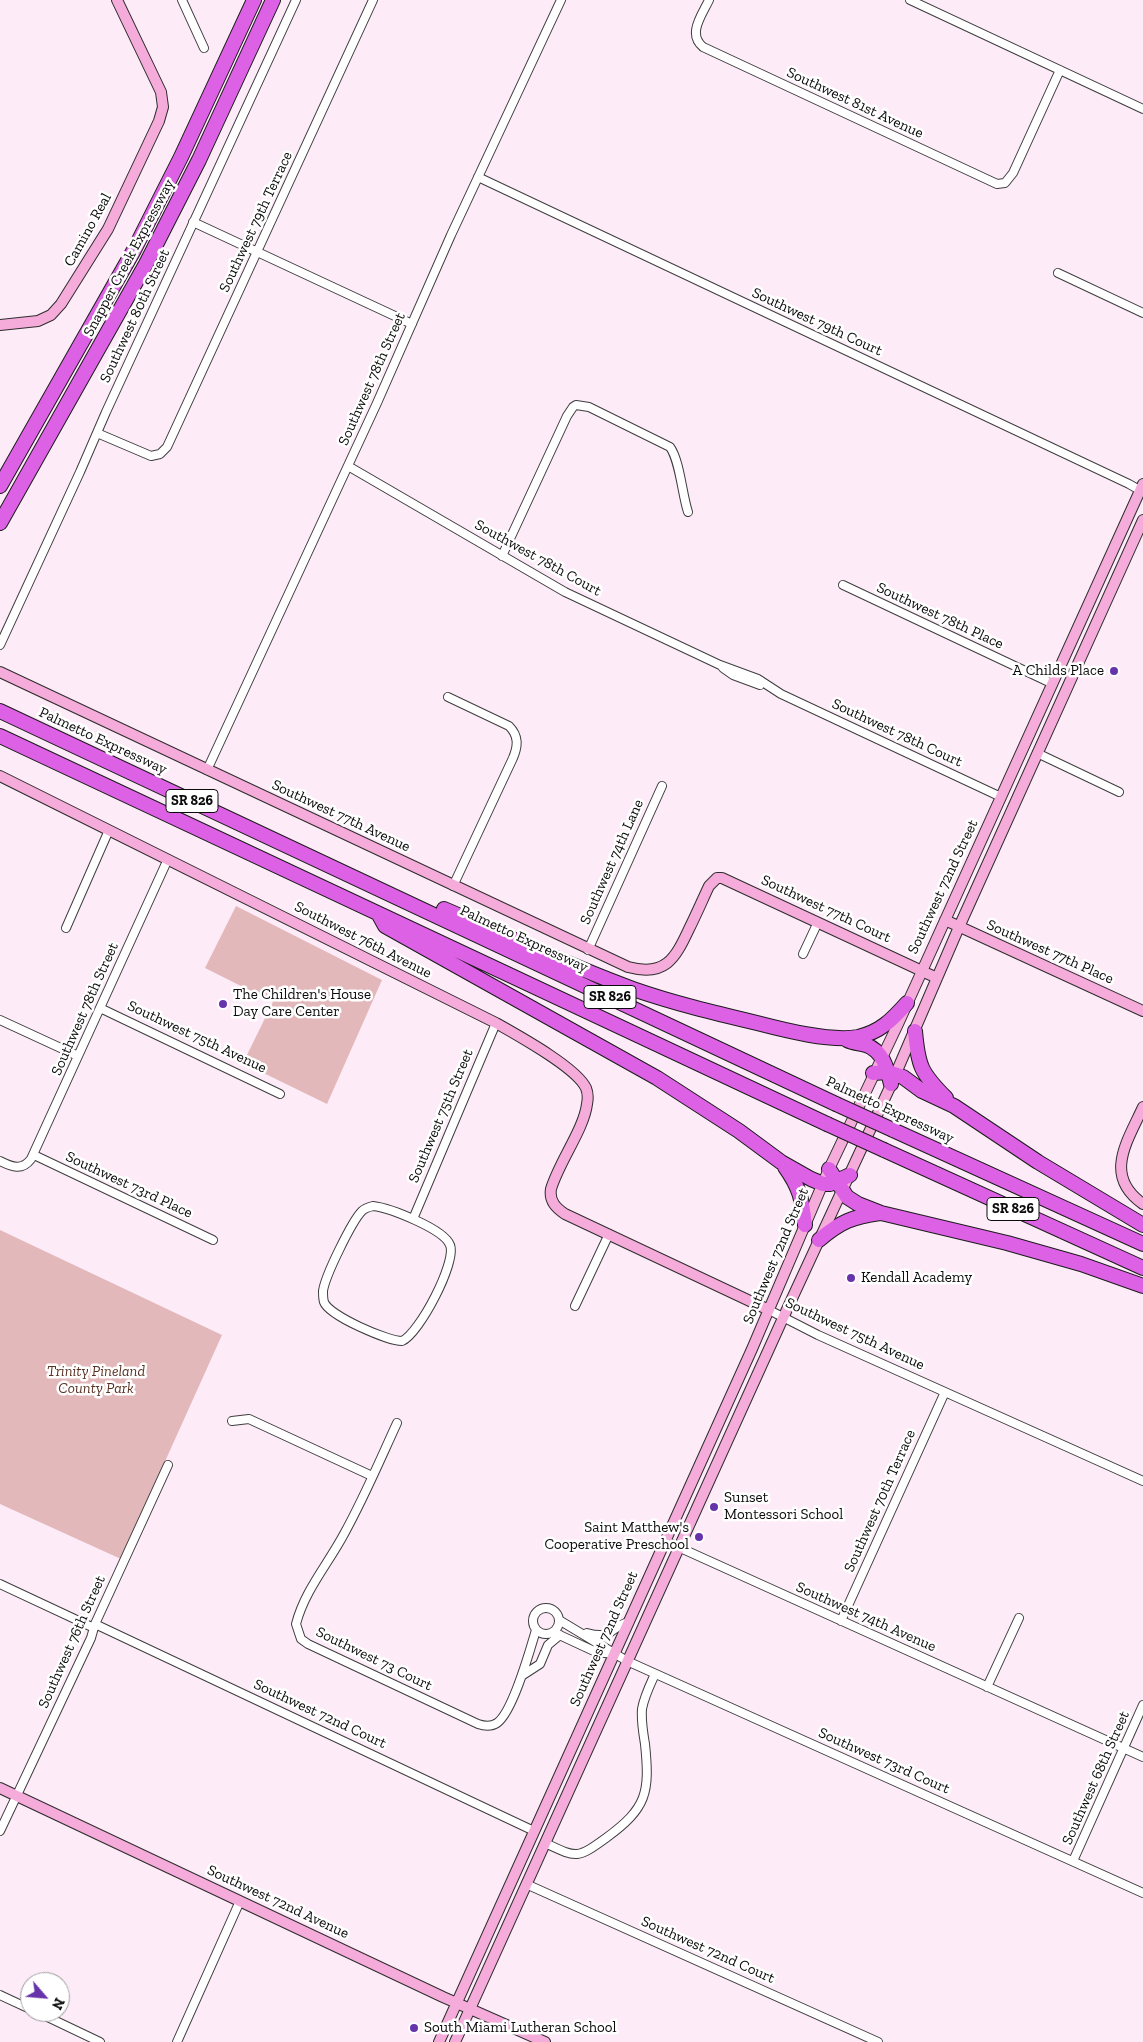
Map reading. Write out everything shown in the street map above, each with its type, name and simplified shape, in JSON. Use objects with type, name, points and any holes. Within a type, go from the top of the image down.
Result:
[{"type":"highway","name":"Snapper Creek Expressway","points":[[0,486],[134,250],[181,157],[254,0]]},
{"type":"highway","name":"Snapper Creek Expressway","points":[[0,523],[146,264],[199,160],[273,0]]},
{"type":"highway","name":"Palmetto Expressway","points":[[0,711],[836,1104],[1143,1244]]},
{"type":"highway","name":"SR 826","points":[[0,736],[827,1124],[1143,1268]]},
{"type":"highway","points":[[384,890],[424,900],[587,972],[642,992],[776,1028],[844,1038],[870,1047],[882,1057],[892,1076]]},
{"type":"highway","points":[[378,913],[385,926],[644,1070],[700,1105],[781,1162],[811,1180],[834,1186],[853,1202],[881,1213],[1007,1243],[1081,1264],[1143,1286]]},
{"type":"highway","points":[[844,1038],[858,1036],[881,1028],[890,1022],[907,1003]]},
{"type":"highway","points":[[915,1030],[917,1055],[926,1078],[954,1106]]},
{"type":"highway","points":[[874,1073],[892,1076],[954,1106],[1038,1162],[1143,1225]]},
{"type":"highway","points":[[781,1162],[796,1182],[801,1193],[805,1225]]},
{"type":"highway","points":[[829,1169],[834,1186]]},
{"type":"highway","points":[[834,1186],[850,1175]]},
{"type":"highway","points":[[819,1240],[844,1221],[881,1213]]},
{"type":"street","name":"Camino Real","points":[[0,325],[38,321],[50,315],[61,304],[108,229],[159,121],[162,107],[161,92],[117,0]]},
{"type":"street","points":[[182,0],[204,48]]},
{"type":"street","name":"Southwest 80th Street","points":[[0,645],[296,0]]},
{"type":"street","name":"Southwest 79th Terrace","points":[[97,433],[153,456],[160,454],[168,444],[374,0]]},
{"type":"street","name":"Southwest 78th Street","points":[[207,770],[561,0]]},
{"type":"street","name":"Southwest 81st Avenue","points":[[709,0],[696,28],[695,36],[696,41],[706,49],[994,184],[1004,184],[1014,173],[1060,70]]},
{"type":"street","points":[[910,0],[1143,109]]},
{"type":"street","name":"Southwest 79th Court","points":[[478,177],[1142,489]]},
{"type":"street","points":[[193,222],[412,324]]},
{"type":"street","points":[[1058,274],[1143,313]]},
{"type":"street","points":[[502,556],[567,416],[576,405],[588,407],[670,447],[675,454],[682,495],[688,512]]},
{"type":"street","name":"Southwest 78th Court","points":[[348,466],[576,597],[720,665],[733,675],[781,694],[1001,797]]},
{"type":"street","name":"Southwest 72nd Street","points":[[829,1169],[1142,489]]},
{"type":"street","name":"Southwest 72nd Street","points":[[850,1175],[892,1076],[915,1030],[959,927],[1143,520]]},
{"type":"street","name":"Southwest 78th Place","points":[[843,586],[1053,684]]},
{"type":"street","name":"Southwest 77th Avenue","points":[[0,672],[588,950],[638,970],[656,969],[670,961]]},
{"type":"street","points":[[448,697],[506,724],[516,734],[518,742],[515,753],[453,886]]},
{"type":"street","points":[[1037,753],[1119,792]]},
{"type":"street","name":"Southwest 76th Avenue","points":[[0,776],[496,1023],[568,1070],[580,1080],[587,1091],[588,1101],[585,1113],[550,1192],[553,1202],[558,1208]]},
{"type":"street","name":"Southwest 74th Lane","points":[[588,950],[662,786]]},
{"type":"street","points":[[1001,797],[1015,804]]},
{"type":"street","points":[[66,928],[109,830]]},
{"type":"street","name":"Southwest 78th Street","points":[[0,1161],[15,1167],[23,1167],[34,1155],[168,859]]},
{"type":"street","name":"Southwest 77th Court","points":[[670,961],[682,945],[709,886],[717,878],[722,878],[730,880],[937,978]]},
{"type":"street","name":"Southwest 77th Place","points":[[945,920],[1143,1011]]},
{"type":"street","points":[[803,954],[818,922]]},
{"type":"street","name":"Southwest 75th Avenue","points":[[100,1008],[280,1094]]},
{"type":"street","points":[[0,1020],[78,1056]]},
{"type":"street","name":"Southwest 75th Street","points":[[413,1220],[496,1023]]},
{"type":"street","points":[[1143,1107],[1122,1157],[1121,1175],[1128,1191],[1143,1204]]},
{"type":"street","name":"Southwest 73rd Place","points":[[34,1155],[213,1240]]},
{"type":"street","name":"Southwest 72nd Street","points":[[439,2042],[769,1310],[805,1225],[834,1186]]},
{"type":"street","name":"Southwest 72nd Street","points":[[456,2042],[782,1318],[819,1240],[834,1186]]},
{"type":"street","points":[[377,1206],[413,1220],[445,1237],[451,1246],[452,1252],[449,1265],[428,1310],[418,1327],[406,1339],[400,1342],[386,1338],[337,1315],[326,1306],[323,1295],[325,1285],[351,1227],[363,1211],[369,1207],[377,1206]]},
{"type":"street","name":"Southwest 75th Avenue","points":[[558,1208],[782,1318],[1143,1481]]},
{"type":"street","points":[[575,1306],[609,1234]]},
{"type":"street","name":"Southwest 70th Terrace","points":[[841,1621],[945,1392]]},
{"type":"street","points":[[232,1421],[249,1419],[372,1476],[397,1423]]},
{"type":"street","points":[[710,1440],[725,1445]]},
{"type":"street","name":"Southwest 76th Street","points":[[0,1831],[168,1465]]},
{"type":"street","name":"Southwest 73 Court","points":[[372,1476],[344,1534],[314,1582],[298,1618],[296,1624],[301,1638],[308,1644],[484,1726],[491,1726],[500,1720],[523,1675],[523,1667],[536,1630]]},
{"type":"street","name":"Southwest 74th Avenue","points":[[665,1541],[1124,1748]]},
{"type":"street","name":"Southwest 72nd Court","points":[[0,1584],[534,1830]]},
{"type":"street","points":[[547,1608],[554,1611],[559,1620],[583,1633],[614,1654],[596,1652],[557,1634],[544,1634],[536,1630],[533,1618],[540,1609],[547,1608]]},
{"type":"street","points":[[987,1687],[1019,1618]]},
{"type":"street","points":[[523,1675],[539,1665],[544,1659],[548,1645],[557,1634],[559,1620]]},
{"type":"street","points":[[583,1633],[605,1635],[612,1632],[620,1624],[628,1622]]},
{"type":"street","name":"Southwest 73rd Court","points":[[614,1654],[1143,1892]]},
{"type":"street","points":[[526,1659],[539,1665]]},
{"type":"street","points":[[540,1817],[545,1843],[568,1854],[580,1855],[617,1830],[638,1809],[645,1794],[647,1779],[642,1709],[655,1674]]},
{"type":"street","name":"Southwest 68th Street","points":[[1073,1861],[1143,1705]]},
{"type":"street","points":[[1124,1748],[1143,1758]]},
{"type":"street","name":"Southwest 72nd Avenue","points":[[0,1788],[456,2003],[545,2042]]},
{"type":"street","name":"Southwest 72nd Court","points":[[526,1884],[878,2042]]},
{"type":"street","points":[[177,2042],[240,1901]]},
{"type":"street","points":[[0,1995],[20,2004]]},
{"type":"street","points":[[58,2022],[100,2042]]},
{"type":"green space","points":[[236,906],[382,980],[327,1104],[243,1063],[273,1002],[205,968]]},
{"type":"green space","name":"Trinity Pineland County Park","points":[[0,1230],[222,1335],[121,1559],[0,1504]]},
{"type":"place","name":"A Childs Place","points":[[1114,671]]},
{"type":"place","name":"The Children's House Day Care Center","points":[[223,1004]]},
{"type":"place","name":"Kendall Academy","points":[[851,1278]]},
{"type":"place","name":"Sunset Montessori School","points":[[714,1507]]},
{"type":"place","name":"Saint Matthew's Cooperative Preschool","points":[[699,1537]]},
{"type":"place","name":"South Miami Lutheran School","points":[[414,2028]]}]
